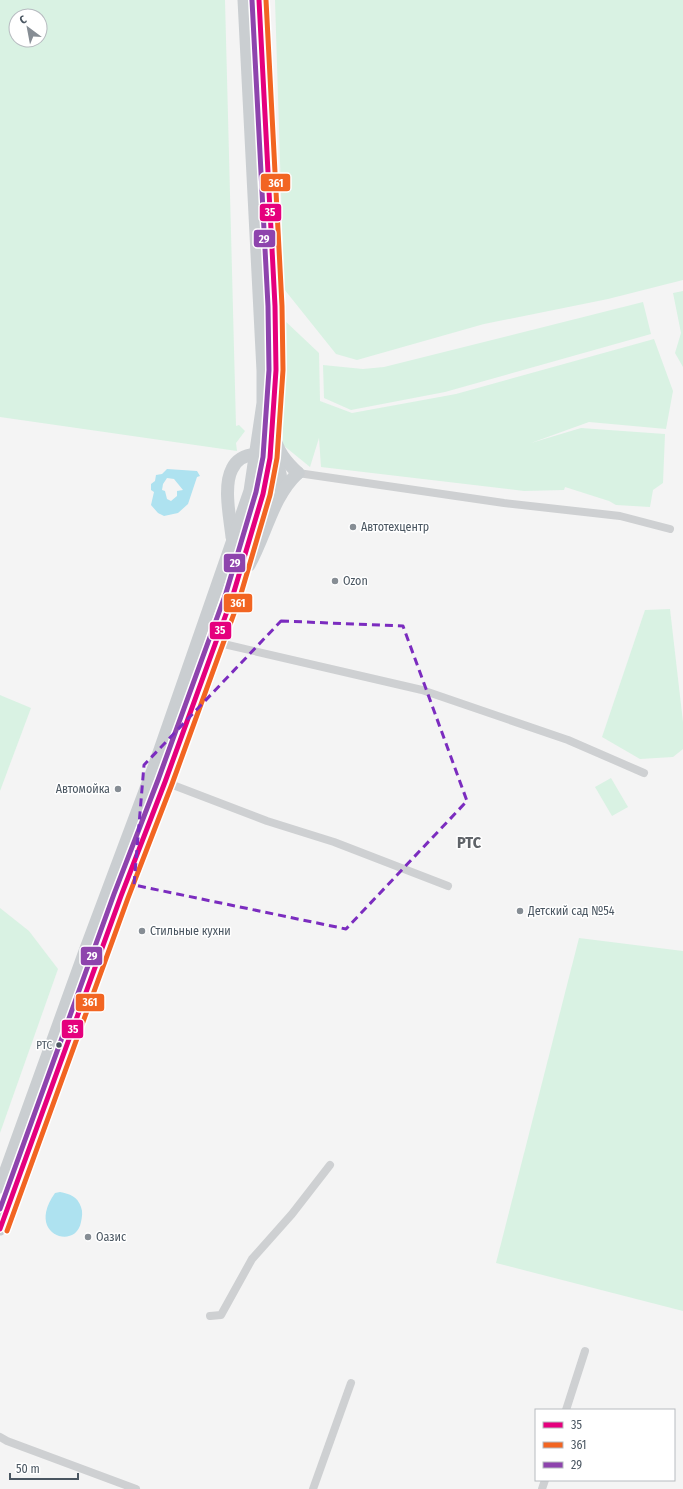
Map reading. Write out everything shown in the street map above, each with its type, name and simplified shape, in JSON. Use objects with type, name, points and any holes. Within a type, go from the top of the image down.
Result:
[{"type":"main road","points":[[0,1187],[86,946],[157,760],[250,491],[263,403],[263,371],[244,0]]},
{"type":"main road","points":[[0,1229],[121,896],[165,782],[233,595],[263,494],[270,458],[276,370],[275,306],[258,0]]},
{"type":"main road","points":[[272,428],[278,450],[298,473]]},
{"type":"main road","points":[[233,541],[228,492],[232,468],[242,458],[256,454],[270,458],[298,473]]},
{"type":"main road","points":[[270,458],[277,466],[281,475],[281,494]]},
{"type":"main road","points":[[233,595],[252,561],[281,494],[289,482],[298,473]]},
{"type":"street","points":[[298,473],[504,504],[620,516],[670,529]]},
{"type":"street","points":[[215,642],[422,690],[568,740],[644,773]]},
{"type":"street","points":[[165,782],[267,821],[334,842],[448,886]]},
{"type":"street","points":[[210,1316],[221,1316],[252,1260],[292,1214],[330,1165]]},
{"type":"street","points":[[566,1409],[585,1351]]},
{"type":"street","points":[[313,1489],[350,1383]]},
{"type":"street","points":[[0,1437],[7,1441],[136,1489]]},
{"type":"highlighted area","points":[[281,621],[403,626],[467,801],[346,929],[134,885],[144,765]]},
{"type":"green space","points":[[0,0],[225,0],[236,426],[239,425],[245,431],[236,443],[237,451],[0,417]]},
{"type":"green space","points":[[275,0],[683,0],[683,280],[608,299],[484,324],[357,360],[336,354],[284,289]]},
{"type":"green space","points":[[683,291],[683,367],[675,353],[681,333],[673,293]]},
{"type":"green space","points":[[643,302],[651,334],[445,392],[351,410],[324,398],[323,365],[363,369],[384,367]]},
{"type":"green space","points":[[283,319],[319,353],[320,401],[352,413],[456,394],[654,339],[673,391],[666,429],[589,422],[531,443],[581,428],[665,434],[663,483],[653,490],[650,507],[616,505],[609,501],[565,487],[564,490],[524,491],[321,467],[319,438],[310,467],[283,445]]},
{"type":"green space","points":[[670,609],[683,722],[683,749],[673,757],[640,759],[602,737],[645,610]]},
{"type":"green space","points":[[0,695],[31,708],[0,791]]},
{"type":"green space","points":[[611,778],[628,807],[612,816],[595,787]]},
{"type":"green space","points":[[0,908],[29,931],[58,969],[0,1133]]},
{"type":"green space","points":[[579,938],[683,951],[683,1311],[496,1263]]},
{"type":"water","points":[[167,469],[197,471],[200,476],[197,477],[188,504],[178,513],[164,516],[158,513],[151,505],[154,492],[151,490],[151,484],[155,481],[156,475],[162,474]],"holes":[[[167,478],[174,479],[183,490],[177,491],[177,496],[171,501],[167,499],[165,491],[162,490],[163,484]]]},
{"type":"water","points":[[60,1192],[75,1198],[82,1209],[81,1222],[77,1231],[71,1236],[63,1237],[55,1234],[49,1228],[46,1219],[47,1207],[55,1193]]},
{"type":"transit line","name":"29","points":[[0,1209],[114,894],[158,780],[226,593],[256,492],[263,457],[269,370],[268,306],[252,0]]},
{"type":"transit line","name":"35","points":[[0,1229],[121,896],[165,782],[233,595],[263,494],[270,458],[276,370],[275,306],[259,0]]},
{"type":"transit line","name":"361","points":[[7,1231],[128,898],[172,784],[240,597],[270,495],[277,458],[283,370],[282,306],[266,0]]},
{"type":"place","name":"Автотехцентр","points":[[353,527]]},
{"type":"place","name":"Ozon","points":[[335,581]]},
{"type":"place","name":"Автомойка","points":[[118,789]]},
{"type":"place","name":"Детский сад №54","points":[[520,911]]},
{"type":"place","name":"Стильные кухни","points":[[142,931]]},
{"type":"place","name":"РТС","points":[[59,1045]]},
{"type":"place","name":"Оазис","points":[[88,1237]]},
{"type":"district","name":"РТС","points":[[469,842]]}]
